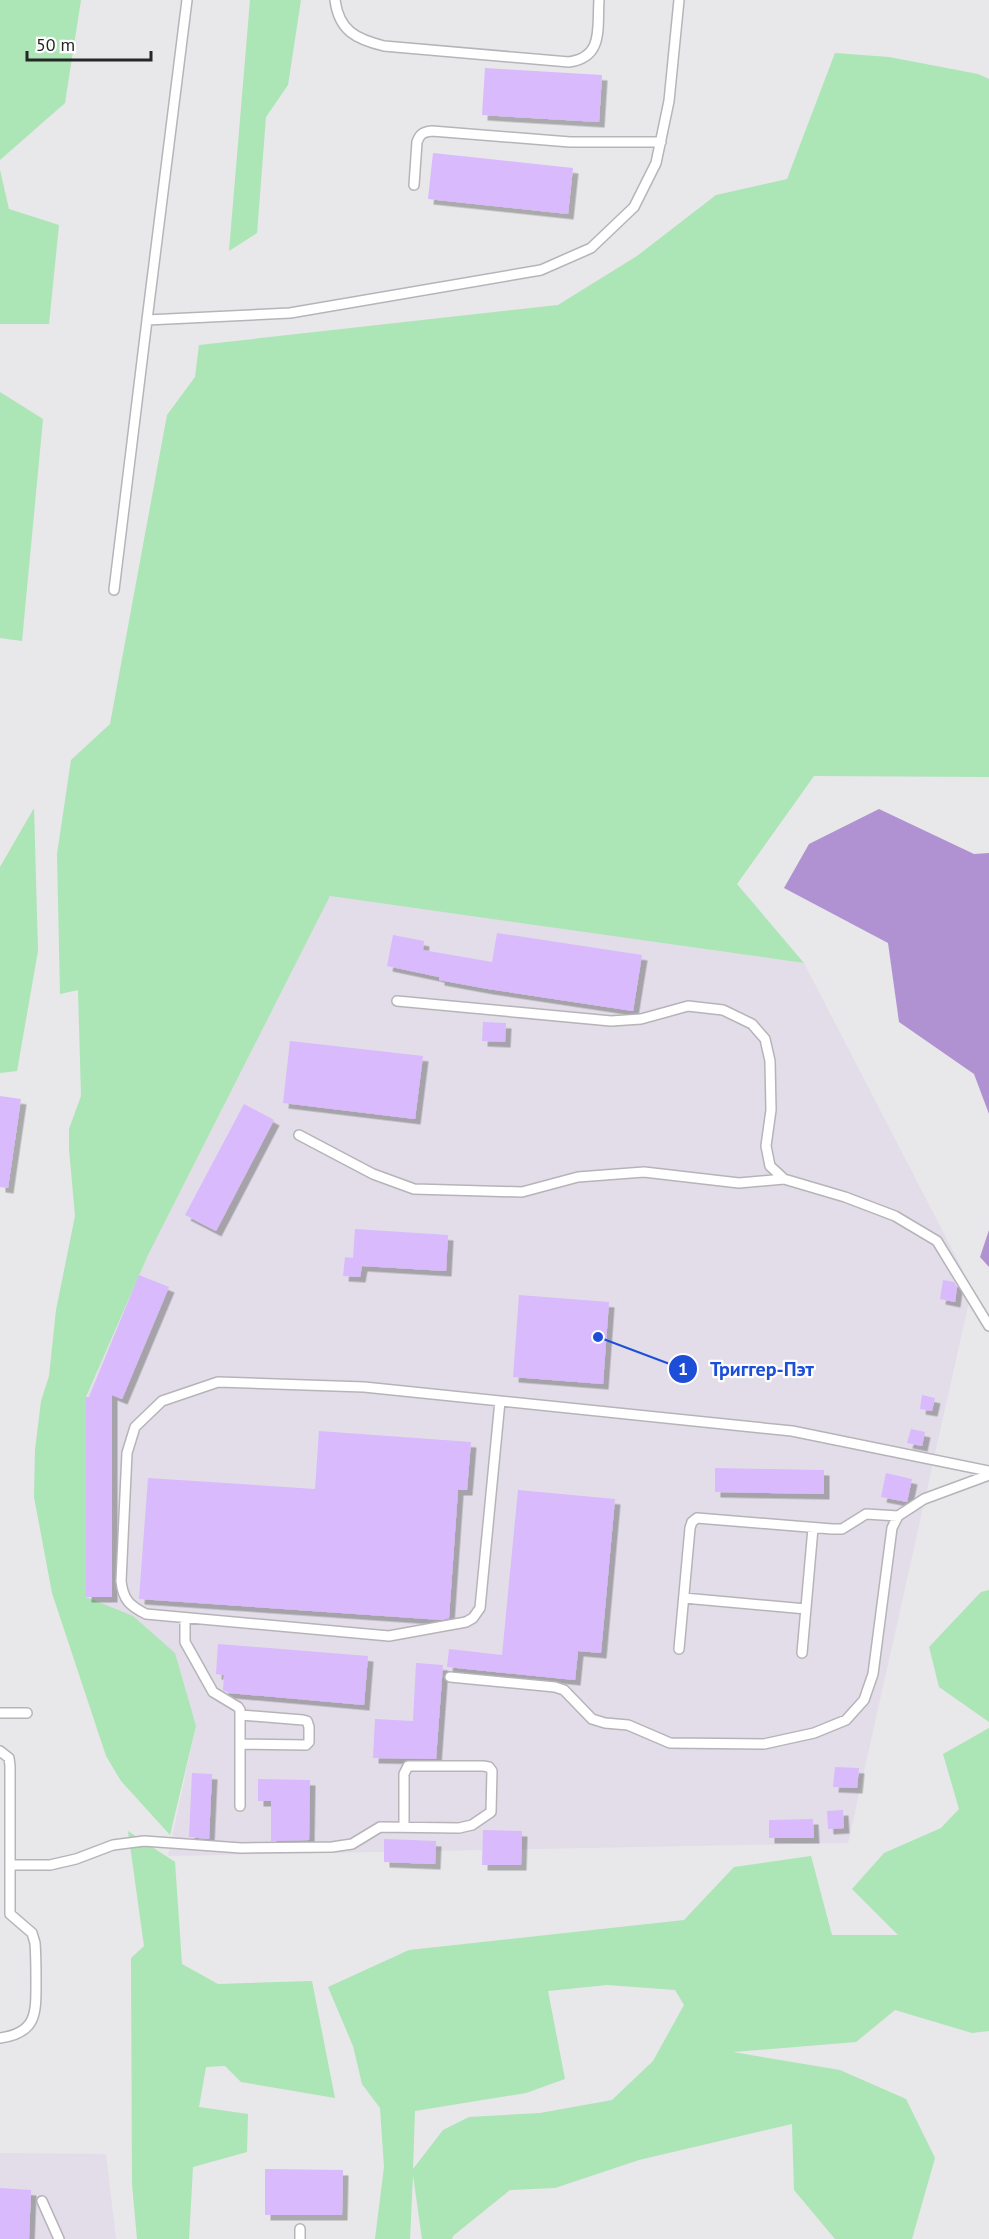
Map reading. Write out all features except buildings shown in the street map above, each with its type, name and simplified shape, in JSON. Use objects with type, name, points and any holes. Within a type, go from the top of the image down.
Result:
[{"type":"lane","points":[[114,590],[187,0]]},
{"type":"lane","points":[[334,0],[336,14],[347,29],[360,40],[384,46],[569,62],[582,60],[592,52],[596,41],[599,0]]},
{"type":"lane","points":[[147,320],[290,313],[541,270],[591,248],[634,207],[656,163],[669,101],[679,0]]},
{"type":"lane","points":[[414,185],[417,142],[419,136],[424,132],[570,142],[661,142]]},
{"type":"lane","points":[[397,1000],[611,1021],[641,1019],[688,1006],[723,1010],[752,1024],[765,1039],[770,1061],[771,1110],[766,1146],[770,1166],[784,1179]]},
{"type":"lane","points":[[299,1135],[373,1174],[414,1189],[522,1192],[578,1177],[644,1172],[739,1183],[784,1179],[845,1197],[894,1216],[937,1241],[989,1326]]},
{"type":"lane","points":[[500,1401],[480,1608],[473,1618],[466,1622],[388,1636],[146,1614],[131,1606],[122,1596],[127,1453],[135,1427],[162,1401],[219,1382],[364,1387],[792,1431],[989,1473]]},
{"type":"lane","points":[[450,1677],[555,1687],[564,1690],[592,1719],[605,1723],[628,1725],[670,1743],[764,1744],[814,1733],[846,1720],[864,1700],[873,1674],[892,1528],[898,1516],[924,1499],[989,1473]]},
{"type":"lane","points":[[679,1649],[690,1528],[692,1522],[697,1518],[813,1528],[842,1528],[866,1514],[898,1516]]},
{"type":"lane","points":[[802,1653],[813,1528]]},
{"type":"lane","points":[[684,1598],[806,1609]]},
{"type":"lane","points":[[185,1618],[185,1642],[213,1692],[238,1707],[241,1715],[240,1806]]},
{"type":"lane","points":[[0,1713],[27,1713]]},
{"type":"lane","points":[[240,1744],[306,1745],[309,1742],[307,1721],[241,1715]]},
{"type":"lane","points":[[0,1751],[9,1758],[10,1766],[10,1865],[5,1914],[32,1933],[36,1950],[36,2011],[28,2026],[14,2036],[0,2038]]},
{"type":"lane","points":[[10,1865],[50,1865],[76,1859],[114,1845],[144,1841],[241,1848],[332,1847],[352,1844],[380,1827],[404,1827],[466,1827],[491,1812],[492,1771],[489,1767],[483,1766],[408,1766],[404,1774],[404,1827]]},
{"type":"lane","points":[[42,2201],[59,2239]]},
{"type":"lane","points":[[300,2229],[300,2239]]},
{"type":"shaded area","points":[[879,809],[974,854],[989,853],[989,1114],[974,1074],[899,1022],[888,943],[784,888],[809,844]]},
{"type":"shaded area","points":[[330,896],[804,963],[972,1288],[848,1843],[168,1856],[196,1726],[83,1599],[83,1406],[148,1255]]},
{"type":"shaded area","points":[[989,1230],[989,1267],[980,1257]]},
{"type":"shaded area","points":[[0,2153],[106,2154],[116,2239],[0,2239]]},
{"type":"green space","points":[[0,0],[81,0],[65,103],[0,160]]},
{"type":"green space","points":[[250,0],[301,0],[288,85],[266,117],[257,233],[229,251]]},
{"type":"green space","points":[[835,53],[889,57],[978,74],[989,79],[989,777],[814,776],[737,884],[804,963],[330,896],[148,1255],[86,1397],[86,1597],[133,1616],[175,1653],[196,1726],[170,1835],[121,1781],[106,1756],[52,1593],[34,1497],[35,1450],[41,1401],[49,1376],[56,1310],[75,1216],[69,1129],[81,1096],[78,990],[60,994],[57,854],[71,760],[110,724],[167,415],[195,377],[199,345],[558,305],[637,256],[716,195],[787,179]]},
{"type":"green space","points":[[0,170],[9,209],[59,225],[49,324],[0,324]]},
{"type":"green space","points":[[0,392],[43,419],[22,641],[0,638]]},
{"type":"green space","points":[[34,808],[38,951],[17,1071],[0,1073],[0,867]]},
{"type":"green space","points":[[989,1590],[989,1722],[939,1687],[929,1647],[981,1592]]},
{"type":"green space","points":[[989,1728],[989,2031],[972,2033],[895,2010],[856,2042],[733,2052],[840,2070],[906,2099],[935,2158],[912,2239],[835,2239],[794,2190],[792,2124],[639,2160],[555,2188],[510,2190],[452,2239],[422,2239],[413,2175],[410,2239],[375,2239],[384,2167],[380,2108],[362,2084],[353,2046],[328,1987],[409,1950],[684,1920],[734,1867],[811,1856],[832,1935],[898,1935],[852,1889],[884,1853],[941,1828],[959,1809],[943,1754]],"holes":[[[607,1985],[675,1990],[684,2005],[653,2061],[612,2100],[540,2113],[469,2117],[443,2130],[413,2169],[415,2111],[526,2093],[565,2079],[548,1991]]]},
{"type":"green space","points":[[128,1831],[175,1862],[182,1964],[218,1984],[312,1981],[335,2098],[241,2082],[225,2066],[206,2067],[199,2107],[248,2114],[247,2152],[193,2167],[189,2239],[137,2239],[132,2184],[131,1958],[144,1946]]},
{"type":"place","name":"Триггер-Пэт","points":[[598,1337]]}]
